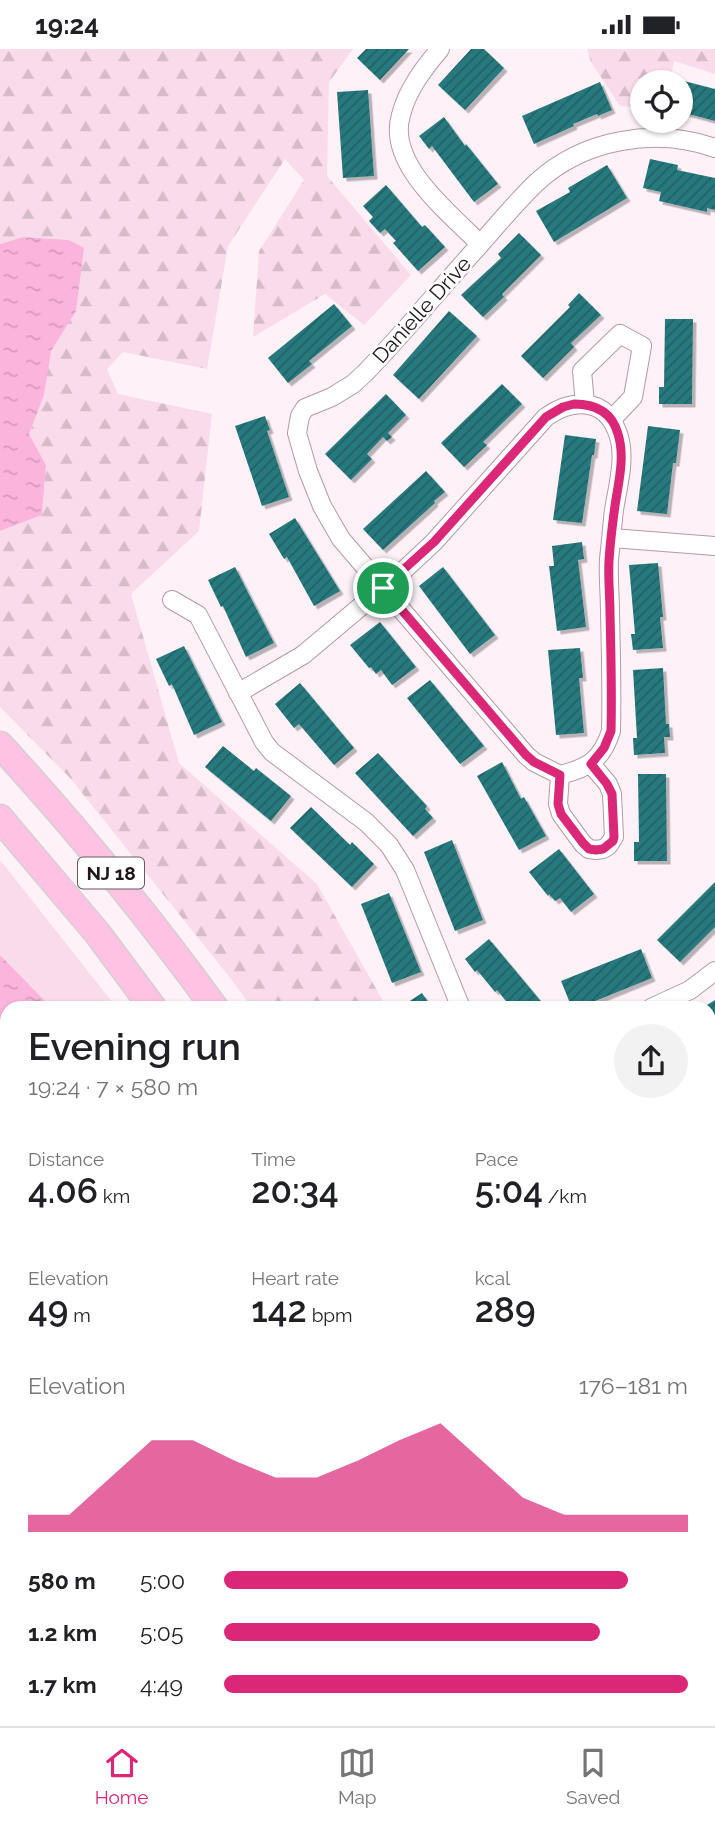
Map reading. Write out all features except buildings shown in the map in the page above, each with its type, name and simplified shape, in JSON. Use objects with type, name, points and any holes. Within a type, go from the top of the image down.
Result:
[{"type":"highway","name":"NJ 18","points":[[0,745],[92,848],[210,1001]]},
{"type":"highway","name":"NJ 18","points":[[0,818],[98,935],[148,1001]]},
{"type":"street","points":[[440,49],[420,76],[401,114],[401,146],[405,159],[421,184],[481,244]]},
{"type":"street","name":"Danielle Drive","points":[[560,775],[526,755],[341,539],[321,506],[308,471],[297,424],[305,408],[332,397],[365,373],[536,183],[560,165],[584,152],[611,143],[648,138],[689,141],[715,148]]},
{"type":"street","points":[[585,404],[582,371],[620,334],[642,346],[633,397],[612,419]]},
{"type":"street","points":[[238,693],[303,655],[383,588],[434,542],[546,417],[563,407],[585,404],[596,407],[612,419],[621,446],[609,561],[611,731],[604,748],[591,764],[560,775],[558,804],[561,814],[583,843],[589,849],[596,850],[603,849],[613,841],[612,794],[591,764]]},
{"type":"street","points":[[612,538],[715,546]]},
{"type":"street","points":[[172,600],[198,615],[264,742],[272,752],[366,822],[389,845],[405,870],[458,1001]]},
{"type":"street","points":[[666,1001],[690,990],[715,971]]},
{"type":"green space","points":[[0,49],[353,49],[329,82],[327,176],[411,275],[364,325],[325,294],[253,337],[259,251],[304,180],[285,159],[228,246],[207,369],[123,352],[107,369],[118,394],[212,414],[199,531],[131,594],[179,763],[317,884],[383,1001],[247,1001],[70,778],[0,707],[0,531],[42,515],[46,465],[29,434],[44,395],[50,351],[76,311],[69,240],[23,237],[0,244]]},
{"type":"green space","points":[[587,49],[715,49],[715,74],[674,61],[672,70],[630,70],[630,107],[620,106],[591,62]]},
{"type":"green space","points":[[0,861],[111,1001],[45,1001],[0,955]]},
{"type":"water","points":[[23,237],[69,240],[84,248],[76,311],[51,351],[44,395],[29,434],[46,465],[42,515],[0,531],[0,244]]},
{"type":"water","points":[[0,955],[45,1001],[0,1001]]},
{"type":"route","points":[[574,404],[585,404],[596,407],[612,419],[618,431],[621,461],[609,561],[611,731],[604,748],[591,764],[612,794],[614,837],[608,846],[596,850],[589,849],[583,843],[561,814],[558,804],[560,775],[526,755],[383,588],[434,542],[504,462],[555,410],[574,404]]}]
